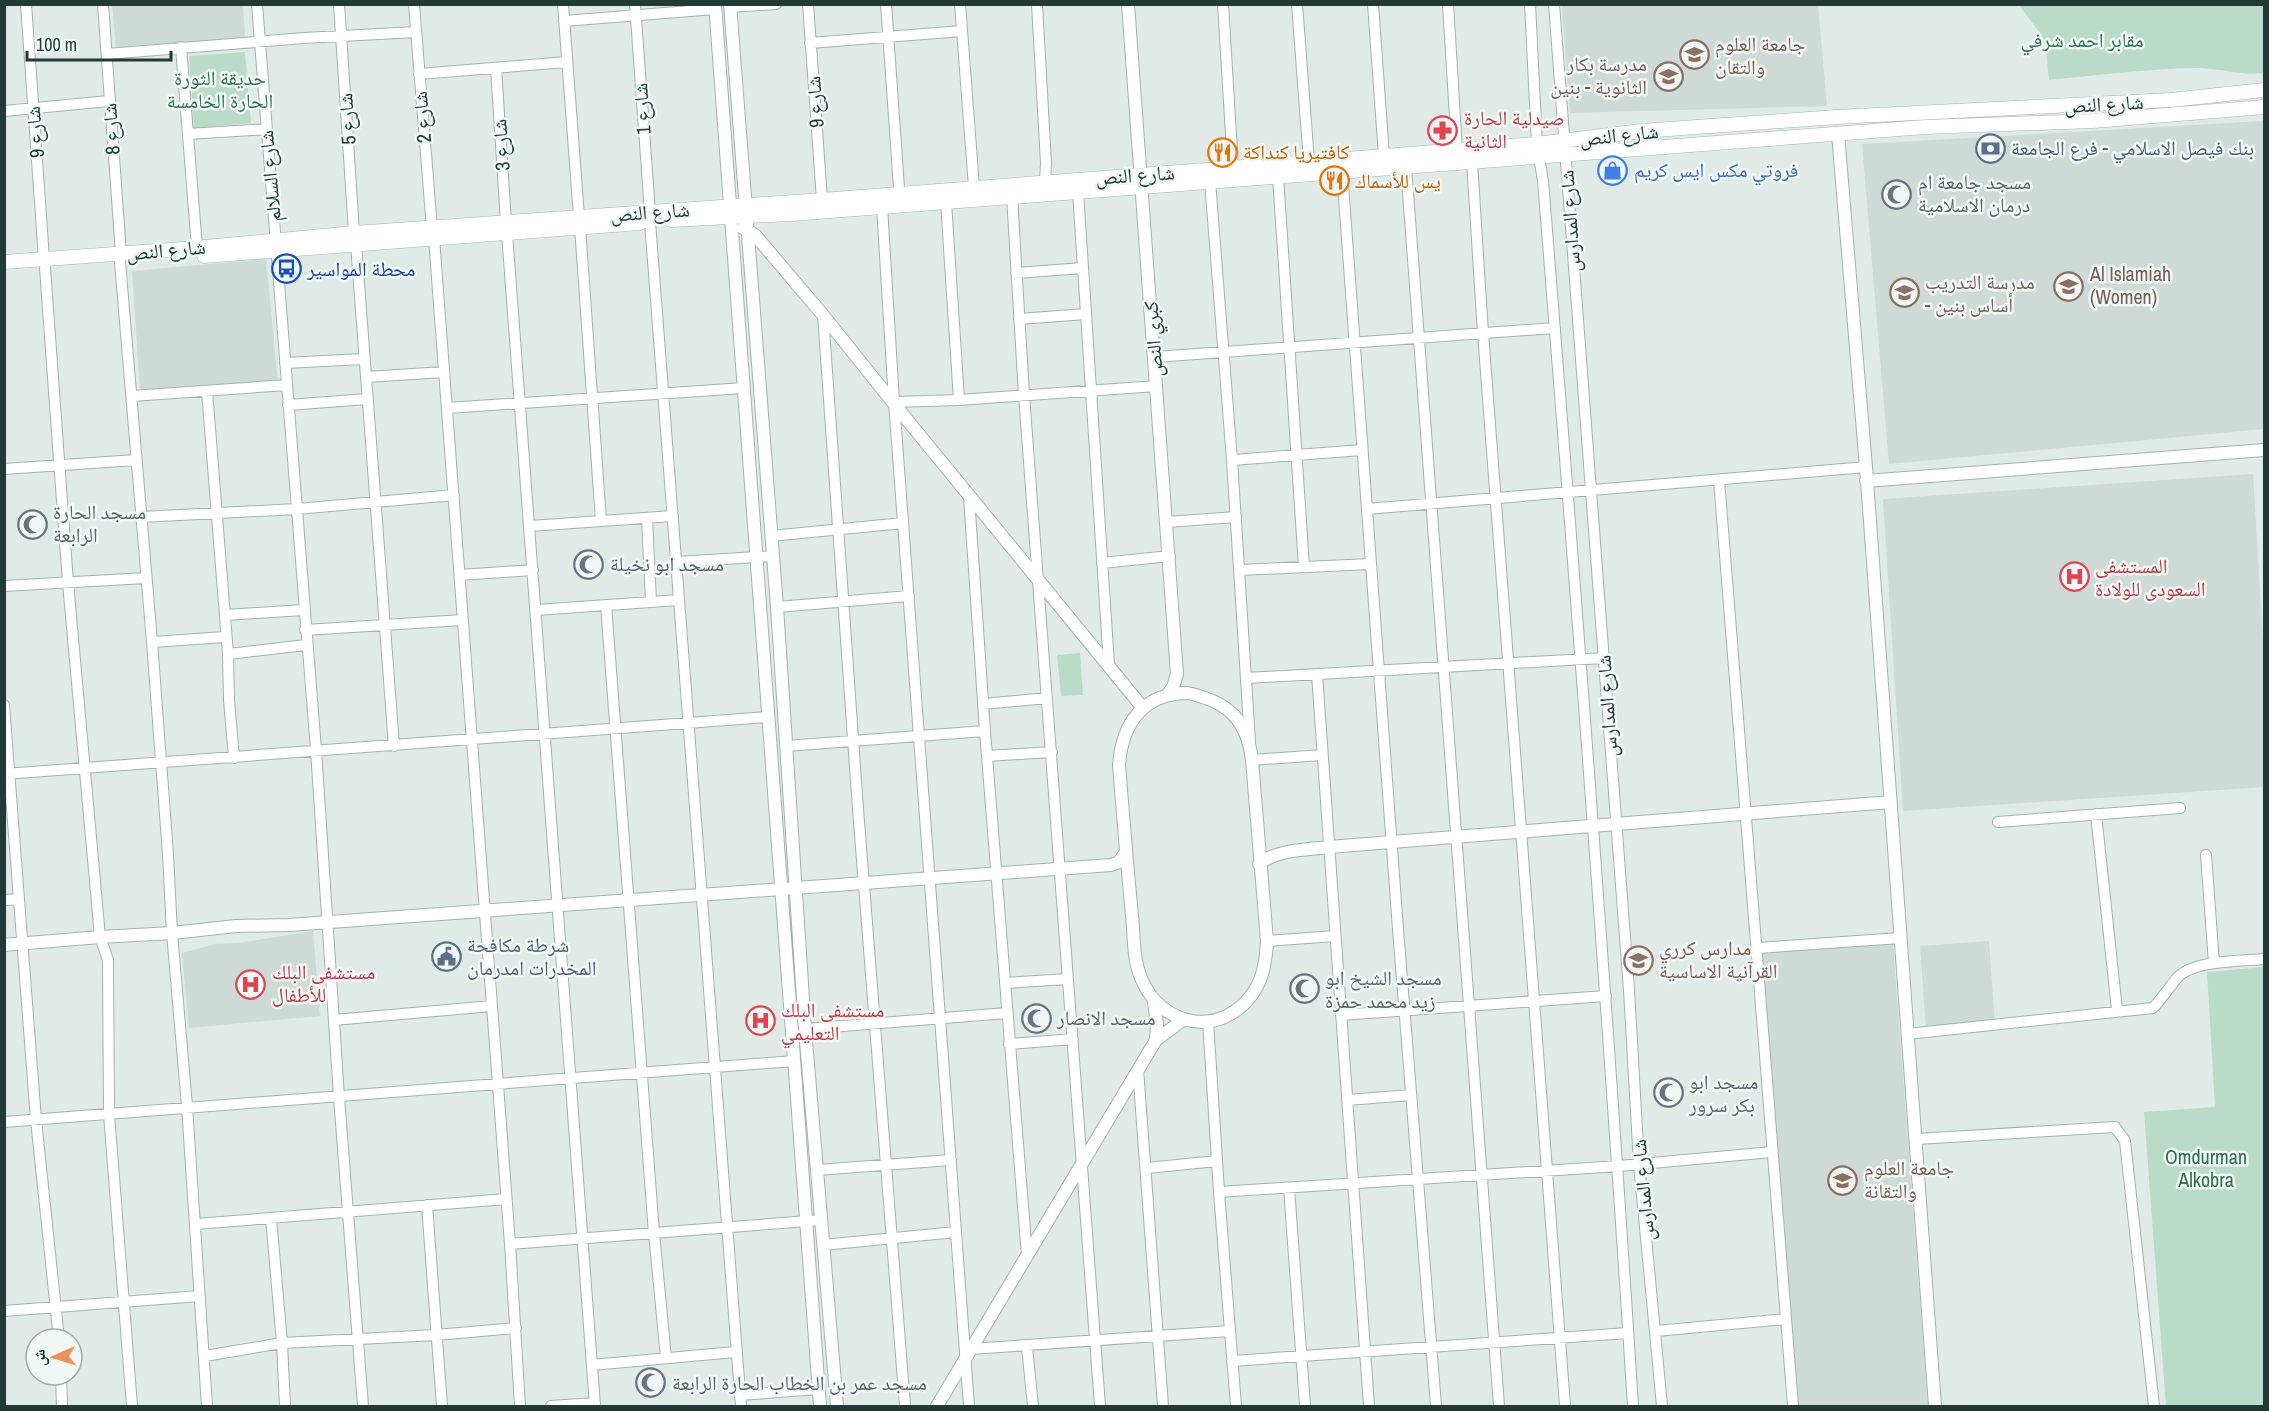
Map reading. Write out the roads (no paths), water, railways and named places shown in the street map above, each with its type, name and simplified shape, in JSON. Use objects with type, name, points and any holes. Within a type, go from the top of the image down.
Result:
[{"type":"main road","name":"شارع النص","points":[[1565,148],[1641,131],[1849,117],[2126,103],[2265,90]]},
{"type":"main road","name":"شارع النص","points":[[4,271],[45,264],[580,222],[650,217],[747,217],[882,206],[900,199],[974,187],[1045,182],[1210,181],[1472,162],[1565,148],[1838,134],[1925,127],[2093,121],[2265,106]]},
{"type":"main road","name":"شارع النص","points":[[747,217],[822,200],[900,199],[946,202],[1078,191],[1233,167],[1457,150],[1538,151]]},
{"type":"main road","name":"شارع النص","points":[[121,258],[197,248],[276,246]]},
{"type":"main road","name":"شارع النص","points":[[4,262],[45,264]]},
{"type":"street","name":"شارع 9","points":[[26,4],[83,769],[100,937],[108,960],[109,1114],[132,1407]]},
{"type":"street","name":"شارع 8","points":[[103,4],[136,460],[168,854],[172,933],[196,1224],[207,1407]]},
{"type":"street","name":"شارع السلالم","points":[[257,4],[303,610],[316,750],[320,836],[363,1407]]},
{"type":"street","name":"شارع 5","points":[[339,4],[363,359],[394,746]]},
{"type":"street","name":"شارع 2","points":[[414,4],[454,495],[520,1407]]},
{"type":"street","points":[[563,4],[601,521]]},
{"type":"street","points":[[776,4],[731,6],[777,607],[805,1029],[837,1407]]},
{"type":"street","name":"شارع 9","points":[[808,4],[822,200]]},
{"type":"street","points":[[886,4],[900,199]]},
{"type":"street","points":[[960,4],[974,187]]},
{"type":"street","points":[[1037,4],[1046,163],[1045,182]]},
{"type":"street","name":"كبري النص","points":[[1128,4],[1177,674]]},
{"type":"street","points":[[1223,4],[1233,167]]},
{"type":"street","points":[[1297,4],[1309,162]]},
{"type":"street","points":[[1373,4],[1384,156]]},
{"type":"street","points":[[1448,4],[1457,150]]},
{"type":"street","name":"شارع المدارس","points":[[1530,4],[1538,151],[1543,182],[1555,328],[1619,1166],[1633,1407]]},
{"type":"street","name":"شارع المدارس","points":[[1554,4],[1629,990],[1639,1164],[1662,1407]]},
{"type":"street","points":[[564,21],[635,9],[715,7],[820,1407]]},
{"type":"street","name":"شارع 1","points":[[635,9],[703,895],[735,1352],[741,1407]]},
{"type":"street","points":[[810,43],[962,31]]},
{"type":"street","points":[[107,54],[416,32]]},
{"type":"street","points":[[182,47],[197,248]]},
{"type":"street","points":[[419,74],[567,62]]},
{"type":"street","name":"شارع 3","points":[[496,68],[506,228],[595,1405]]},
{"type":"street","points":[[4,111],[109,101]]},
{"type":"street","points":[[188,134],[267,129]]},
{"type":"street","points":[[1838,134],[1866,467],[1935,1407]]},
{"type":"street","points":[[1472,162],[1520,831],[1565,1407]]},
{"type":"street","points":[[1406,166],[1499,1407]]},
{"type":"street","points":[[1342,171],[1436,1407]]},
{"type":"street","points":[[1278,176],[1304,567]]},
{"type":"street","points":[[1177,674],[1168,694],[1143,708],[1130,723],[1120,750],[1119,765],[1126,852],[1137,965],[1144,985],[1161,1009],[1183,1020],[1208,1021],[1232,1012],[1244,1004],[1253,993],[1264,968],[1267,940],[1259,864],[1240,570],[1210,181]]},
{"type":"street","points":[[1078,191],[1109,665]]},
{"type":"street","points":[[1012,196],[1037,579],[1052,752],[1100,1407]]},
{"type":"street","points":[[946,202],[959,400]]},
{"type":"street","points":[[882,206],[894,404],[940,1019],[969,1354],[969,1407]]},
{"type":"street","points":[[731,216],[747,217],[969,497],[1143,708]]},
{"type":"street","points":[[1016,273],[1083,268]]},
{"type":"street","points":[[1019,319],[1086,314]]},
{"type":"street","points":[[823,315],[837,529],[905,1407]]},
{"type":"street","points":[[1155,357],[1555,328]]},
{"type":"street","points":[[285,363],[363,359]]},
{"type":"street","points":[[366,377],[444,372]]},
{"type":"street","points":[[132,396],[287,385]]},
{"type":"street","points":[[894,404],[1157,386]]},
{"type":"street","points":[[447,408],[744,388]]},
{"type":"street","points":[[207,391],[234,758]]},
{"type":"street","points":[[288,405],[367,399]]},
{"type":"street","points":[[1232,460],[1362,450]]},
{"type":"street","points":[[1866,482],[2265,450]]},
{"type":"street","points":[[4,469],[136,460]]},
{"type":"street","points":[[1367,509],[1866,467]]},
{"type":"street","points":[[1719,480],[1793,1407]]},
{"type":"street","points":[[141,517],[297,509],[454,495]]},
{"type":"street","points":[[969,497],[985,731],[1027,1256]]},
{"type":"street","points":[[530,526],[673,516]]},
{"type":"street","points":[[1167,522],[1236,517]]},
{"type":"street","points":[[647,518],[651,602]]},
{"type":"street","points":[[771,536],[903,523]]},
{"type":"street","points":[[677,562],[773,556]]},
{"type":"street","points":[[1102,563],[1170,556]]},
{"type":"street","points":[[1240,570],[1371,564]]},
{"type":"street","points":[[460,575],[533,570]]},
{"type":"street","points":[[4,586],[146,578]]},
{"type":"street","points":[[777,607],[909,596]]},
{"type":"street","points":[[536,610],[679,600]]},
{"type":"street","points":[[606,606],[654,1233],[666,1358]]},
{"type":"street","points":[[225,615],[303,610]]},
{"type":"street","points":[[305,630],[463,620]]},
{"type":"street","points":[[152,642],[225,637]]},
{"type":"street","points":[[228,654],[306,645]]},
{"type":"street","points":[[1246,678],[1604,658]]},
{"type":"street","points":[[1177,674],[1191,694]]},
{"type":"street","points":[[1317,674],[1369,1407]]},
{"type":"street","points":[[1168,694],[1191,694],[1220,704],[1244,726],[1251,754]]},
{"type":"street","points":[[983,704],[1047,698]]},
{"type":"street","points":[[4,705],[36,1120],[58,1327]]},
{"type":"street","points":[[8,774],[768,717]]},
{"type":"street","points":[[786,746],[985,731]]},
{"type":"street","points":[[987,756],[1052,752]]},
{"type":"street","points":[[1251,754],[1322,755]]},
{"type":"street","points":[[1259,864],[1267,858],[1282,853],[1329,848],[1891,802]]},
{"type":"street","points":[[1998,822],[2180,808]]},
{"type":"street","points":[[2096,814],[2117,1010]]},
{"type":"street","points":[[1258,842],[1282,853]]},
{"type":"street","points":[[4,945],[236,926],[328,922],[1101,866],[1119,862],[1126,852]]},
{"type":"street","points":[[2206,855],[2214,963]]},
{"type":"street","points":[[1101,866],[1129,880]]},
{"type":"street","points":[[4,900],[18,899]]},
{"type":"street","points":[[1267,940],[1335,936]]},
{"type":"street","points":[[1758,948],[1900,938]]},
{"type":"street","points":[[1907,1034],[2153,1008],[2167,994],[2178,977],[2198,967],[2214,963],[2265,959]]},
{"type":"street","points":[[1005,983],[1068,979]]},
{"type":"street","points":[[1341,1015],[1534,1003],[1606,996]]},
{"type":"street","points":[[1154,1002],[1157,1024],[1156,1040]]},
{"type":"street","points":[[334,1020],[492,1006]]},
{"type":"street","points":[[805,1029],[1007,1013]]},
{"type":"street","points":[[937,1407],[1156,1040],[1183,1020]]},
{"type":"street","points":[[1208,1021],[1236,1407]]},
{"type":"street","points":[[1010,1044],[1073,1039]]},
{"type":"street","points":[[4,1122],[187,1106],[339,1097],[794,1061]]},
{"type":"street","points":[[1138,1069],[1163,1407]]},
{"type":"street","points":[[1347,1100],[1411,1095]]},
{"type":"street","points":[[1916,1139],[2115,1127],[2125,1141],[2154,1407]]},
{"type":"street","points":[[1219,1192],[1619,1166],[1772,1152]]},
{"type":"street","points":[[817,1170],[951,1160]]},
{"type":"street","points":[[1147,1168],[1217,1161]]},
{"type":"street","points":[[1289,1188],[1305,1407]]},
{"type":"street","points":[[196,1224],[506,1199]]},
{"type":"street","points":[[427,1205],[442,1407]]},
{"type":"street","points":[[271,1218],[285,1407]]},
{"type":"street","points":[[510,1244],[821,1220]]},
{"type":"street","points":[[823,1245],[957,1232]]},
{"type":"street","points":[[4,1311],[200,1296]]},
{"type":"street","points":[[1656,1331],[1786,1319]]},
{"type":"street","points":[[205,1356],[282,1343],[436,1335],[516,1328]]},
{"type":"street","points":[[969,1354],[1229,1331]]},
{"type":"street","points":[[1232,1361],[1629,1333]]},
{"type":"street","points":[[1028,1347],[1033,1407]]},
{"type":"street","points":[[592,1365],[735,1352]]},
{"type":"street","points":[[61,1387],[62,1407]]},
{"type":"street","points":[[740,1395],[818,1389]]},
{"type":"street","points":[[551,1407],[595,1405]]},
{"type":"place","name":"جامعة العلوم والتقان","points":[[1694,55]]},
{"type":"place","name":"مدرسة بكار الثانوية - بنين","points":[[1668,76]]},
{"type":"place","name":"صيدلية الحارة الثانية","points":[[1443,130]]},
{"type":"place","name":"بنك فيصل الاسلامي - فرع الجامعة","points":[[1990,148]]},
{"type":"place","name":"كافتيريا كنداكة","points":[[1222,152]]},
{"type":"place","name":"فروتي مكس ايس كريم","points":[[1613,170]]},
{"type":"place","name":"يس للأسماك","points":[[1334,181]]},
{"type":"place","name":"مسجد جامعة ام درمان الاسلامية","points":[[1897,194]]},
{"type":"place","name":"محطة المواسير","points":[[286,269]]},
{"type":"place","name":"Al Islamiah (Women)","points":[[2069,286]]},
{"type":"place","name":"مدرسة التدريب - أساس بنين","points":[[1904,293]]},
{"type":"place","name":"مسجد الحارة الرابعة","points":[[32,524]]},
{"type":"place","name":"مسجد ابو نخيلة","points":[[589,564]]},
{"type":"place","name":"المستشفى السعودى للولادة","points":[[2074,577]]},
{"type":"place","name":"شرطة مكافحة المخدرات امدرمان","points":[[446,956]]},
{"type":"place","name":"مدارس كرري القرآنية الاساسية","points":[[1638,960]]},
{"type":"place","name":"مستشفى البلك للأطفال","points":[[251,984]]},
{"type":"place","name":"مسجد الشيخ ابو زيد محمد حمزة","points":[[1304,989]]},
{"type":"place","name":"مسجد الانصار","points":[[1036,1018]]},
{"type":"place","name":"مستشفى البلك التعليمي","points":[[760,1021]]},
{"type":"place","name":"مسجد ابو بكر سرور","points":[[1668,1093]]},
{"type":"place","name":"جامعة العلوم والتقانة","points":[[1843,1180]]},
{"type":"place","name":"مسجد عمر بن الخطاب الحارة الرابعة","points":[[651,1383]]},
{"type":"park label","name":"مقابر احمد شرفي","points":[[2082,40]]},
{"type":"park label","name":"حديقة الثورة الحارة الخامسة","points":[[220,90]]},
{"type":"park label","name":"Omdurman Alkobra","points":[[2206,1168]]}]
